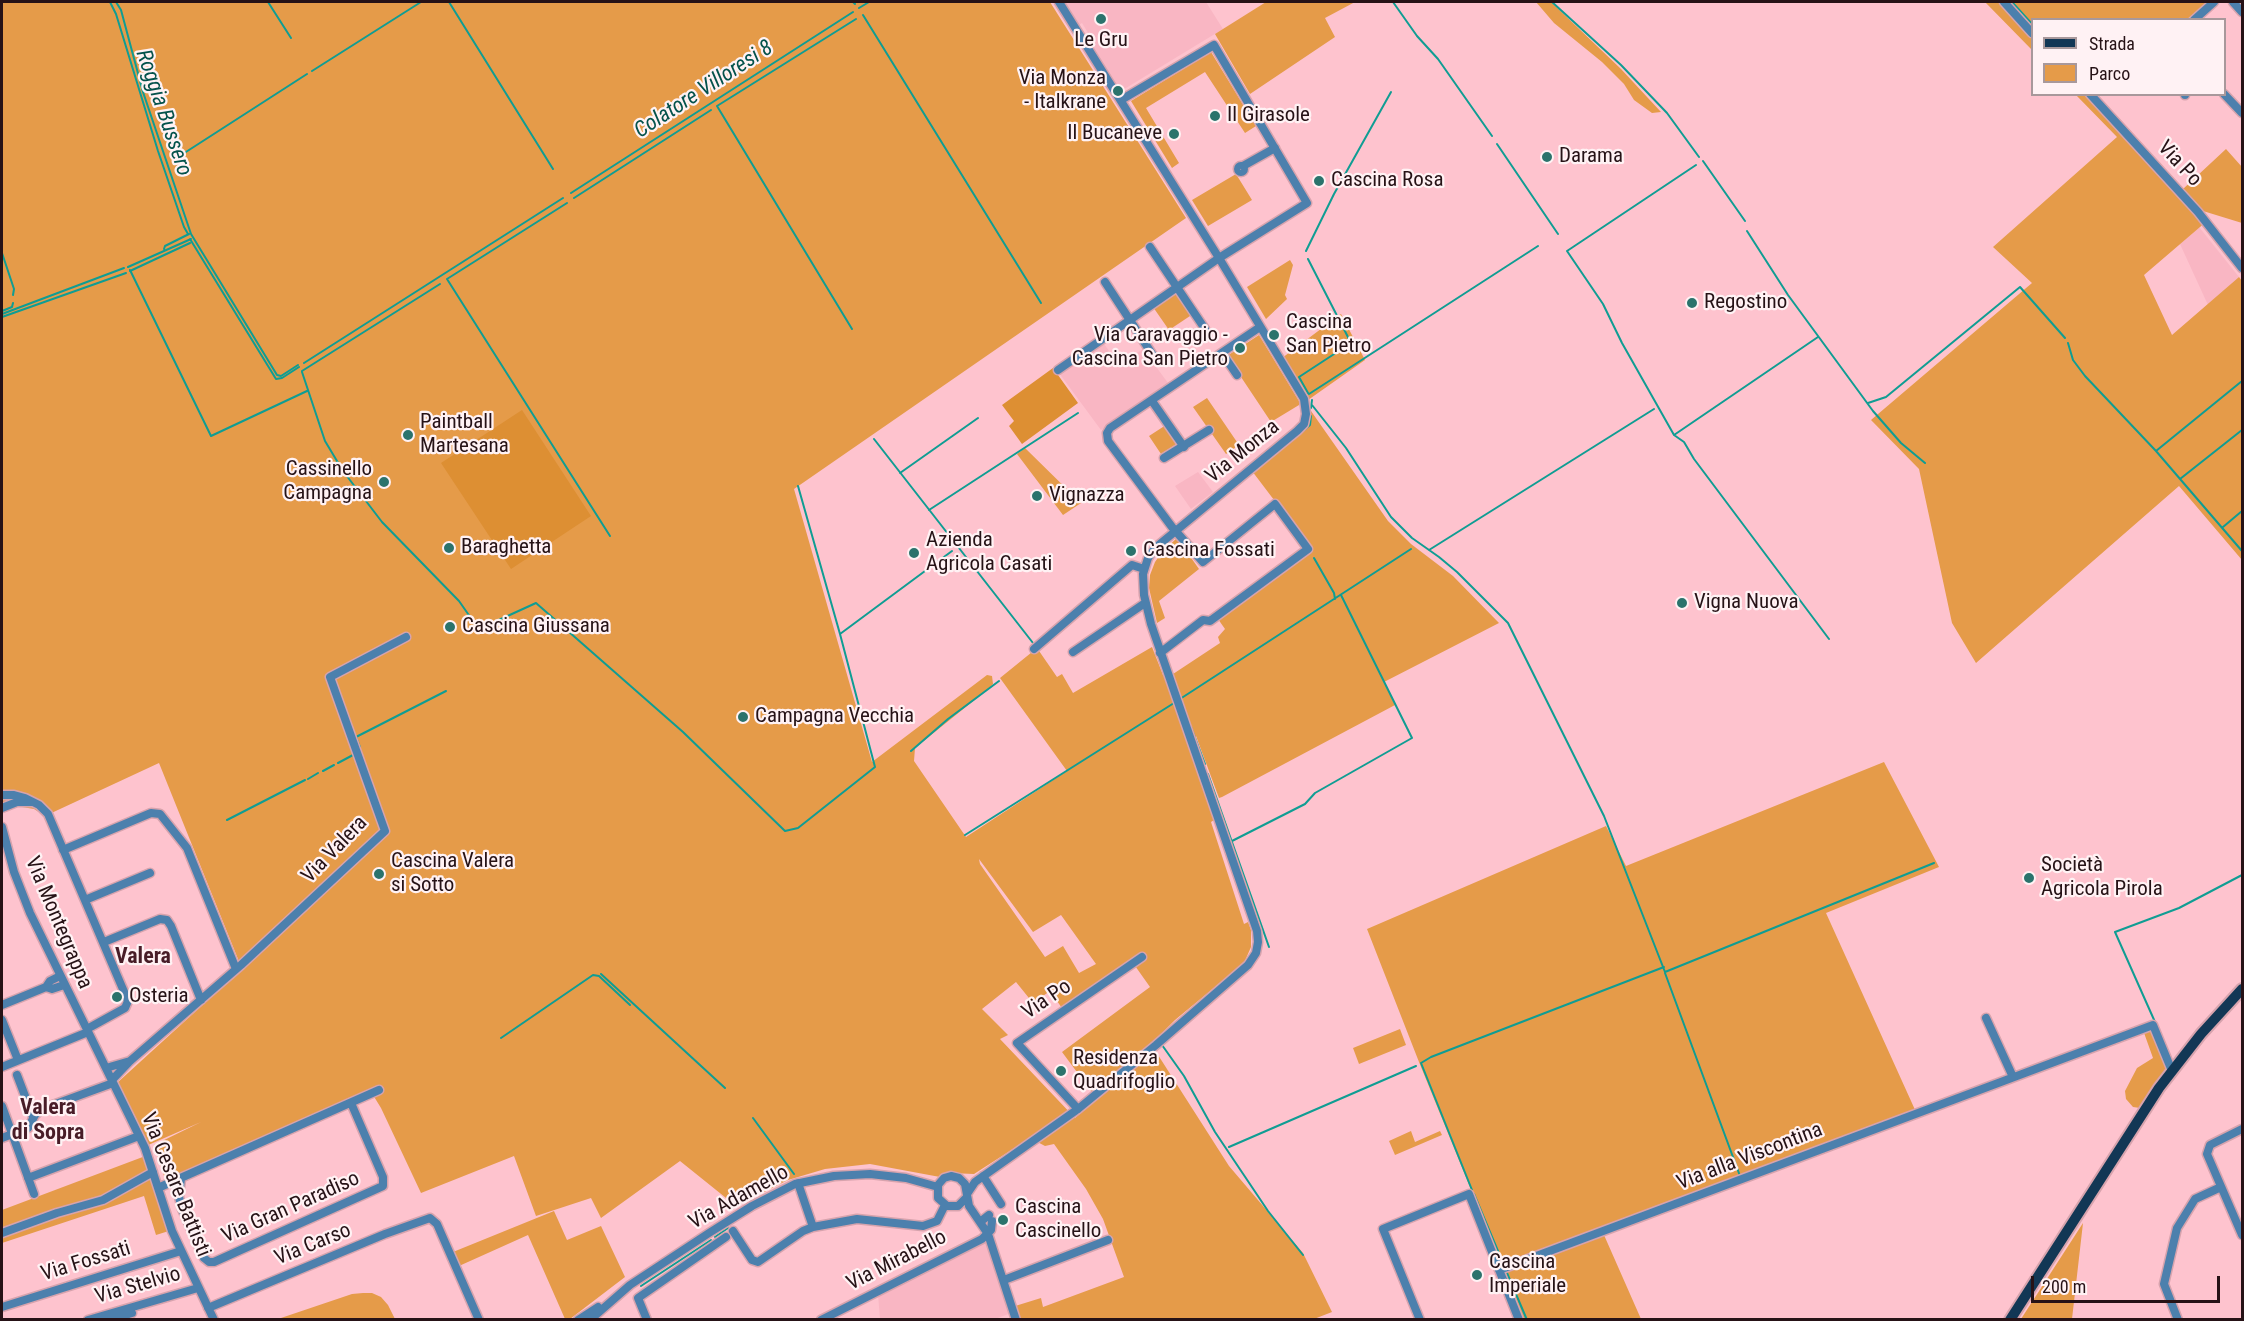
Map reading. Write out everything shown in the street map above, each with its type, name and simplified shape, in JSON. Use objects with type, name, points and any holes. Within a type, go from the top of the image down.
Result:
[{"type":"main road","points":[[2010,1320],[2148,1104],[2201,1034],[2242,989]]},
{"type":"street","name":"Via Monza","points":[[1059,2],[1219,258],[1304,399],[1306,411],[1305,422],[1299,429],[1175,530],[1152,552],[1144,569]]},
{"type":"street","points":[[2004,2],[2031,32]]},
{"type":"street","points":[[2196,18],[2214,2]]},
{"type":"street","points":[[2233,2],[2242,12]]},
{"type":"street","points":[[1058,370],[1219,258],[1307,203],[1214,45],[1120,100]]},
{"type":"street","name":"Via Po","points":[[2094,96],[2239,255],[2242,268]]},
{"type":"street","points":[[2226,96],[2242,112]]},
{"type":"street","points":[[1243,166],[1275,148]]},
{"type":"street","points":[[1150,247],[1205,329]]},
{"type":"street","points":[[1105,282],[1156,360]]},
{"type":"street","points":[[1160,653],[1203,620],[1210,621],[1308,549],[1275,504],[1203,562],[1175,530],[1108,441],[1107,436],[1110,428],[1260,327]]},
{"type":"street","points":[[1222,353],[1237,375]]},
{"type":"street","points":[[1152,401],[1184,447]]},
{"type":"street","points":[[1164,458],[1209,430]]},
{"type":"street","points":[[982,1177],[973,1180],[954,1176],[946,1177],[938,1187],[938,1197],[945,1205],[957,1206],[967,1196],[973,1184],[1078,1109],[1231,979],[1248,964],[1256,953],[1257,931],[1160,653],[1145,603],[1144,569],[1132,565],[1034,649]]},
{"type":"street","points":[[1073,652],[1145,603]]},
{"type":"street","name":"Via Valera","points":[[112,1082],[130,1061],[236,969],[385,831],[330,677],[406,638]]},
{"type":"street","points":[[2,795],[17,795],[34,802],[48,814],[104,942],[128,1005],[87,1031],[2,1067]]},
{"type":"street","points":[[2,808],[17,802],[34,802]]},
{"type":"street","points":[[63,850],[151,813],[161,815],[187,848],[236,969]]},
{"type":"street","name":"Via Montegrappa","points":[[2,827],[20,888],[87,1031]]},
{"type":"street","points":[[85,900],[150,873]]},
{"type":"street","points":[[104,942],[162,919],[167,920],[201,1000]]},
{"type":"street","name":"Via Po","points":[[1078,1109],[1017,1043],[1142,957]]},
{"type":"street","points":[[2,1005],[46,987],[50,981],[62,981]]},
{"type":"street","points":[[1986,1018],[2013,1077]]},
{"type":"street","points":[[2,1020],[18,1060]]},
{"type":"street","name":"Via alla Viscontina","points":[[1499,1270],[2153,1025],[2172,1071]]},
{"type":"street","name":"Via Cesare Battisti","points":[[87,1031],[139,1136],[168,1222],[214,1320]]},
{"type":"street","name":"Via Valera","points":[[106,1068],[130,1061]]},
{"type":"street","points":[[17,1075],[33,1118]]},
{"type":"street","points":[[2,1138],[28,1128],[33,1118],[42,1109],[112,1082]]},
{"type":"street","points":[[158,1188],[379,1090]]},
{"type":"street","name":"Via Gran Paradiso","points":[[181,1178],[179,1197],[183,1212],[204,1258],[214,1262],[382,1187],[383,1177],[351,1103]]},
{"type":"street","points":[[2,1106],[34,1194]]},
{"type":"street","points":[[2242,1129],[2213,1143],[2208,1149],[2208,1157],[2242,1235]]},
{"type":"street","points":[[28,1178],[139,1136]]},
{"type":"street","points":[[2,1233],[57,1213],[103,1200],[153,1172]]},
{"type":"street","name":"Via Adamello","points":[[578,1320],[738,1214],[798,1183],[830,1176],[870,1174],[906,1178],[938,1187]]},
{"type":"street","points":[[982,1177],[1000,1204]]},
{"type":"street","points":[[961,1179],[966,1185],[973,1212],[988,1234],[1016,1320]]},
{"type":"street","points":[[798,1183],[813,1227]]},
{"type":"street","points":[[2178,1320],[2164,1284],[2177,1228],[2195,1199],[2221,1187]]},
{"type":"street","points":[[1420,1320],[1383,1228],[1469,1194],[1518,1319]]},
{"type":"street","points":[[647,1320],[638,1298],[730,1234],[752,1260],[758,1262],[803,1231],[813,1227],[857,1219],[884,1220],[923,1226],[938,1220],[945,1205]]},
{"type":"street","name":"Via Mirabello","points":[[957,1206],[973,1212]]},
{"type":"street","name":"Via Carso","points":[[208,1308],[386,1234],[432,1218],[437,1224],[479,1320]]},
{"type":"street","points":[[980,1222],[991,1218],[992,1229],[988,1234]]},
{"type":"street","name":"Via Mirabello","points":[[827,1318],[988,1234]]},
{"type":"street","points":[[1004,1280],[1108,1240]]},
{"type":"street","name":"Via Fossati","points":[[2,1307],[181,1251]]},
{"type":"street","name":"Via Stelvio","points":[[88,1320],[199,1290]]},
{"type":"street","name":"Via Stelvio","points":[[109,1320],[199,1290]]},
{"type":"street","name":"Via Adamello","points":[[590,1320],[609,1301]]},
{"type":"shaded area","points":[[1065,2],[1206,2],[1223,29],[1121,91],[1091,43],[1093,41],[1082,23],[1079,25]]},
{"type":"shaded area","points":[[2199,227],[2239,277],[2208,305],[2180,244]]},
{"type":"shaded area","points":[[1102,341],[1119,365],[1143,349],[1168,383],[1101,430],[1059,373]]},
{"type":"shaded area","points":[[1053,368],[1078,403],[1022,444],[1009,426],[1014,421],[1002,405]]},
{"type":"shaded area","points":[[522,410],[591,516],[511,569],[441,463]]},
{"type":"shaded area","points":[[1198,472],[1213,492],[1191,509],[1175,486]]},
{"type":"shaded area","points":[[985,1241],[989,1244],[1011,1313],[995,1319],[880,1319],[878,1294]]},
{"type":"green space","points":[[2,2],[1050,2],[1186,218],[794,489],[872,762],[987,675],[992,676],[993,684],[988,689],[915,748],[914,761],[966,837],[1067,771],[1000,678],[1037,648],[1057,677],[1062,674],[1073,693],[1152,647],[1163,675],[1170,676],[1220,643],[1218,637],[1225,629],[1218,619],[1312,550],[1252,471],[1302,430],[1311,411],[1388,521],[1411,544],[1453,576],[1499,623],[1384,682],[1395,705],[1222,797],[1219,798],[1196,736],[1192,738],[1217,818],[1211,822],[1244,924],[1248,922],[1251,930],[1251,947],[1244,963],[1175,1020],[1151,1044],[1229,1166],[1303,1253],[1332,1312],[1314,1319],[1016,1319],[1012,1307],[1041,1298],[1043,1307],[1124,1277],[1103,1219],[1086,1189],[1054,1144],[1045,1146],[1030,1138],[974,1174],[950,1173],[940,1177],[870,1164],[825,1169],[788,1180],[736,1206],[680,1161],[601,1218],[591,1198],[536,1216],[514,1156],[421,1193],[373,1095],[166,1182],[154,1145],[201,1122],[146,1146],[136,1118],[117,1083],[242,969],[159,763],[45,816],[34,809],[16,806],[2,811]],"holes":[[[979,859],[1033,932],[1061,915],[1096,964],[1079,973],[1063,946],[1045,957],[980,864]],[[1133,963],[1150,987],[1062,1052],[1097,1099],[1075,1118],[1000,1039],[1008,1035],[982,1009],[1016,982],[1033,1003],[1050,991],[1064,1011]]]},
{"type":"green space","points":[[1266,2],[1355,2],[1325,18],[1335,37],[1250,94],[1215,34]]},
{"type":"green space","points":[[1536,2],[1551,2],[1621,69],[1661,112],[1652,113],[1634,100],[1624,84],[1602,62],[1554,23]]},
{"type":"green space","points":[[1985,2],[2003,2],[2031,32],[2031,49]]},
{"type":"green space","points":[[2009,2],[2210,2],[2188,18],[2031,18],[2031,26]]},
{"type":"green space","points":[[1211,52],[1256,126],[1245,133],[1205,72],[1146,108],[1179,163],[1172,168],[1131,101]]},
{"type":"green space","points":[[2077,96],[2091,96],[2207,221],[2144,275],[2172,335],[2239,277],[2242,281],[2242,560],[2179,486],[1976,663],[1952,623],[1919,469],[1871,420],[2032,283],[1993,247],[2117,137]]},
{"type":"green space","points":[[2226,149],[2242,167],[2242,223],[2203,211],[2183,189]]},
{"type":"green space","points":[[1236,174],[1252,200],[1208,226],[1192,200]]},
{"type":"green space","points":[[1290,260],[1293,265],[1285,295],[1287,299],[1266,319],[1247,287]]},
{"type":"green space","points":[[1176,290],[1193,314],[1169,330],[1153,307]]},
{"type":"green space","points":[[1341,314],[1365,360],[1308,400],[1282,358]]},
{"type":"green space","points":[[1259,335],[1299,401],[1299,405],[1271,422],[1227,356]]},
{"type":"green space","points":[[1207,398],[1239,445],[1226,454],[1193,407]]},
{"type":"green space","points":[[1166,425],[1178,443],[1161,454],[1149,436]]},
{"type":"green space","points":[[1025,448],[1081,503],[1063,515],[1017,454]]},
{"type":"green space","points":[[1177,538],[1199,569],[1159,601],[1165,618],[1157,623],[1149,588],[1150,575],[1162,552]]},
{"type":"green space","points":[[1884,762],[1939,867],[1826,913],[1916,1112],[1502,1266],[1367,929],[1606,826],[1626,866]]},
{"type":"green space","points":[[2153,1026],[2168,1068],[2140,1108],[2133,1107],[2126,1099],[2125,1091],[2137,1068],[2153,1058],[2143,1030]]},
{"type":"green space","points":[[1400,1029],[1406,1045],[1359,1064],[1353,1048]]},
{"type":"green space","points":[[1411,1131],[1415,1142],[1440,1131],[1442,1135],[1395,1155],[1389,1141]]},
{"type":"green space","points":[[148,1155],[172,1230],[156,1235],[144,1196],[2,1243],[2,1210]]},
{"type":"green space","points":[[554,1211],[567,1240],[601,1226],[625,1277],[570,1319],[565,1319],[528,1235],[459,1266],[453,1252]]},
{"type":"green space","points":[[2083,1223],[2072,1319],[2021,1319]]},
{"type":"green space","points":[[1604,1235],[1641,1319],[1522,1319],[1504,1272]]},
{"type":"green space","points":[[372,1293],[381,1297],[395,1319],[278,1319],[352,1294]]},
{"type":"waterway","name":"Roggia Bussero","points":[[110,2],[116,14],[158,151],[188,234]]},
{"type":"waterway","points":[[116,2],[121,10],[143,92],[191,234],[277,375],[281,376],[298,365]]},
{"type":"waterway","points":[[268,2],[291,38]]},
{"type":"waterway","points":[[312,71],[421,2]]},
{"type":"waterway","points":[[449,2],[553,169]]},
{"type":"waterway","name":"Colatore Villoresi 8","points":[[859,8],[869,2]]},
{"type":"waterway","points":[[1393,2],[1417,36],[1438,59],[1492,136]]},
{"type":"waterway","points":[[1552,2],[1621,65],[1667,113],[1699,157]]},
{"type":"waterway","points":[[2012,2],[2031,23]]},
{"type":"waterway","name":"Colatore Villoresi 8","points":[[571,193],[853,12]]},
{"type":"waterway","points":[[863,15],[1041,303]]},
{"type":"waterway","points":[[852,329],[717,106],[856,19]]},
{"type":"waterway","points":[[175,159],[307,74]]},
{"type":"waterway","points":[[1306,251],[1334,194],[1391,92]]},
{"type":"waterway","points":[[574,198],[711,110]]},
{"type":"waterway","points":[[1497,144],[1558,234]]},
{"type":"waterway","points":[[1703,161],[1745,221]]},
{"type":"waterway","points":[[1696,165],[1567,251],[1603,304],[1622,343],[1674,435],[1818,337]]},
{"type":"waterway","name":"Colatore Villoresi 8","points":[[304,363],[563,198]]},
{"type":"waterway","points":[[567,203],[447,279],[610,536]]},
{"type":"waterway","points":[[1747,231],[1788,295],[1873,411],[1901,443],[1925,463]]},
{"type":"waterway","points":[[164,249],[165,246],[189,234]]},
{"type":"waterway","name":"Colatore Villoresi 8","points":[[190,239],[276,379],[282,378],[299,367]]},
{"type":"waterway","points":[[128,267],[191,239]]},
{"type":"waterway","points":[[130,271],[190,243]]},
{"type":"waterway","points":[[1309,394],[1538,246]]},
{"type":"waterway","points":[[2,253],[14,289],[13,295]]},
{"type":"waterway","points":[[1308,259],[1351,343],[1299,377],[1308,393]]},
{"type":"waterway","points":[[2,314],[124,268]]},
{"type":"waterway","points":[[130,270],[211,436],[307,391]]},
{"type":"waterway","points":[[2,317],[126,273]]},
{"type":"waterway","points":[[302,371],[440,284]]},
{"type":"waterway","points":[[1868,403],[1886,397],[2020,287],[2065,338]]},
{"type":"waterway","points":[[2,311],[12,307],[13,303]]},
{"type":"waterway","points":[[2068,343],[2073,360],[2085,376],[2156,451],[2242,551]]},
{"type":"waterway","points":[[302,372],[325,441],[343,471],[382,522],[459,601],[473,621]]},
{"type":"waterway","points":[[2156,451],[2242,381]]},
{"type":"waterway","points":[[1311,408],[1312,400]]},
{"type":"waterway","points":[[1312,405],[1346,448],[1391,517],[1412,538],[1457,572],[1508,623],[1604,816],[1665,972],[1934,863]]},
{"type":"waterway","points":[[1429,550],[1654,409]]},
{"type":"waterway","points":[[929,510],[1078,413]]},
{"type":"waterway","points":[[1290,442],[1310,425],[1311,416]]},
{"type":"waterway","points":[[900,473],[978,418]]},
{"type":"waterway","points":[[2180,479],[2242,430]]},
{"type":"waterway","points":[[1674,435],[1684,442],[1694,459],[1829,639]]},
{"type":"waterway","points":[[874,439],[1033,643]]},
{"type":"waterway","points":[[476,625],[479,629],[536,603],[683,732],[785,831],[798,828],[875,767],[798,486]]},
{"type":"waterway","points":[[2223,527],[2242,511]]},
{"type":"waterway","points":[[1180,699],[1411,549]]},
{"type":"waterway","points":[[840,634],[952,551]]},
{"type":"waterway","points":[[1314,558],[1334,593],[1335,599]]},
{"type":"waterway","points":[[1232,841],[1305,804],[1315,793],[1412,738],[1341,595]]},
{"type":"waterway","points":[[911,751],[948,719],[999,681]]},
{"type":"waterway","points":[[360,747],[356,737],[446,691]]},
{"type":"waterway","points":[[965,835],[1174,703]]},
{"type":"waterway","points":[[1191,727],[1205,764]]},
{"type":"waterway","points":[[338,763],[353,755]]},
{"type":"waterway","points":[[323,771],[334,765]]},
{"type":"waterway","points":[[308,779],[318,773]]},
{"type":"waterway","points":[[1208,774],[1269,947]]},
{"type":"waterway","points":[[227,820],[305,780]]},
{"type":"waterway","points":[[2155,1022],[2115,932],[2179,908],[2242,875]]},
{"type":"waterway","points":[[1472,1190],[1421,1063],[1431,1057],[1664,967]]},
{"type":"waterway","points":[[1665,973],[1740,1176]]},
{"type":"waterway","points":[[601,974],[725,1088]]},
{"type":"waterway","points":[[501,1038],[593,975],[599,976],[630,1005]]},
{"type":"waterway","points":[[1162,1045],[1184,1076],[1215,1132],[1268,1211],[1303,1255]]},
{"type":"waterway","points":[[1229,1147],[1416,1066]]},
{"type":"waterway","points":[[753,1118],[794,1174]]},
{"type":"waterway","points":[[751,1202],[781,1187]]},
{"type":"waterway","points":[[1474,1194],[1503,1263]]},
{"type":"waterway","points":[[715,1237],[728,1228]]},
{"type":"waterway","points":[[641,1286],[711,1240]]},
{"type":"waterway","points":[[1507,1273],[1527,1320]]},
{"type":"place","name":"Le Gru","points":[[1101,19]]},
{"type":"place","name":"Via Monza - Italkrane","points":[[1118,91]]},
{"type":"place","name":"Il Girasole","points":[[1215,116]]},
{"type":"place","name":"Il Bucaneve","points":[[1174,134]]},
{"type":"place","name":"Darama","points":[[1547,157]]},
{"type":"place","name":"Cascina Rosa","points":[[1319,181]]},
{"type":"place","name":"Regostino","points":[[1692,303]]},
{"type":"place","name":"Cascina San Pietro","points":[[1274,335]]},
{"type":"place","name":"Via Caravaggio - Cascina San Pietro","points":[[1240,348]]},
{"type":"place","name":"Paintball Martesana","points":[[408,435]]},
{"type":"place","name":"Cassinello Campagna","points":[[384,482]]},
{"type":"place","name":"Vignazza","points":[[1037,496]]},
{"type":"place","name":"Baraghetta","points":[[449,548]]},
{"type":"place","name":"Cascina Fossati","points":[[1131,551]]},
{"type":"place","name":"Azienda Agricola Casati","points":[[914,553]]},
{"type":"place","name":"Vigna Nuova","points":[[1682,603]]},
{"type":"place","name":"Cascina Giussana","points":[[450,627]]},
{"type":"place","name":"Campagna Vecchia","points":[[743,717]]},
{"type":"place","name":"Cascina Valera si Sotto","points":[[379,874]]},
{"type":"place","name":"Società Agricola Pirola","points":[[2029,878]]},
{"type":"place","name":"Osteria","points":[[117,997]]},
{"type":"place","name":"Residenza Quadrifoglio","points":[[1061,1071]]},
{"type":"place","name":"Cascina Cascinello","points":[[1003,1220]]},
{"type":"place","name":"Cascina Imperiale","points":[[1477,1275]]},
{"type":"district","name":"Valera","points":[[143,957]]},
{"type":"district","name":"Valera di Sopra","points":[[48,1120]]}]
